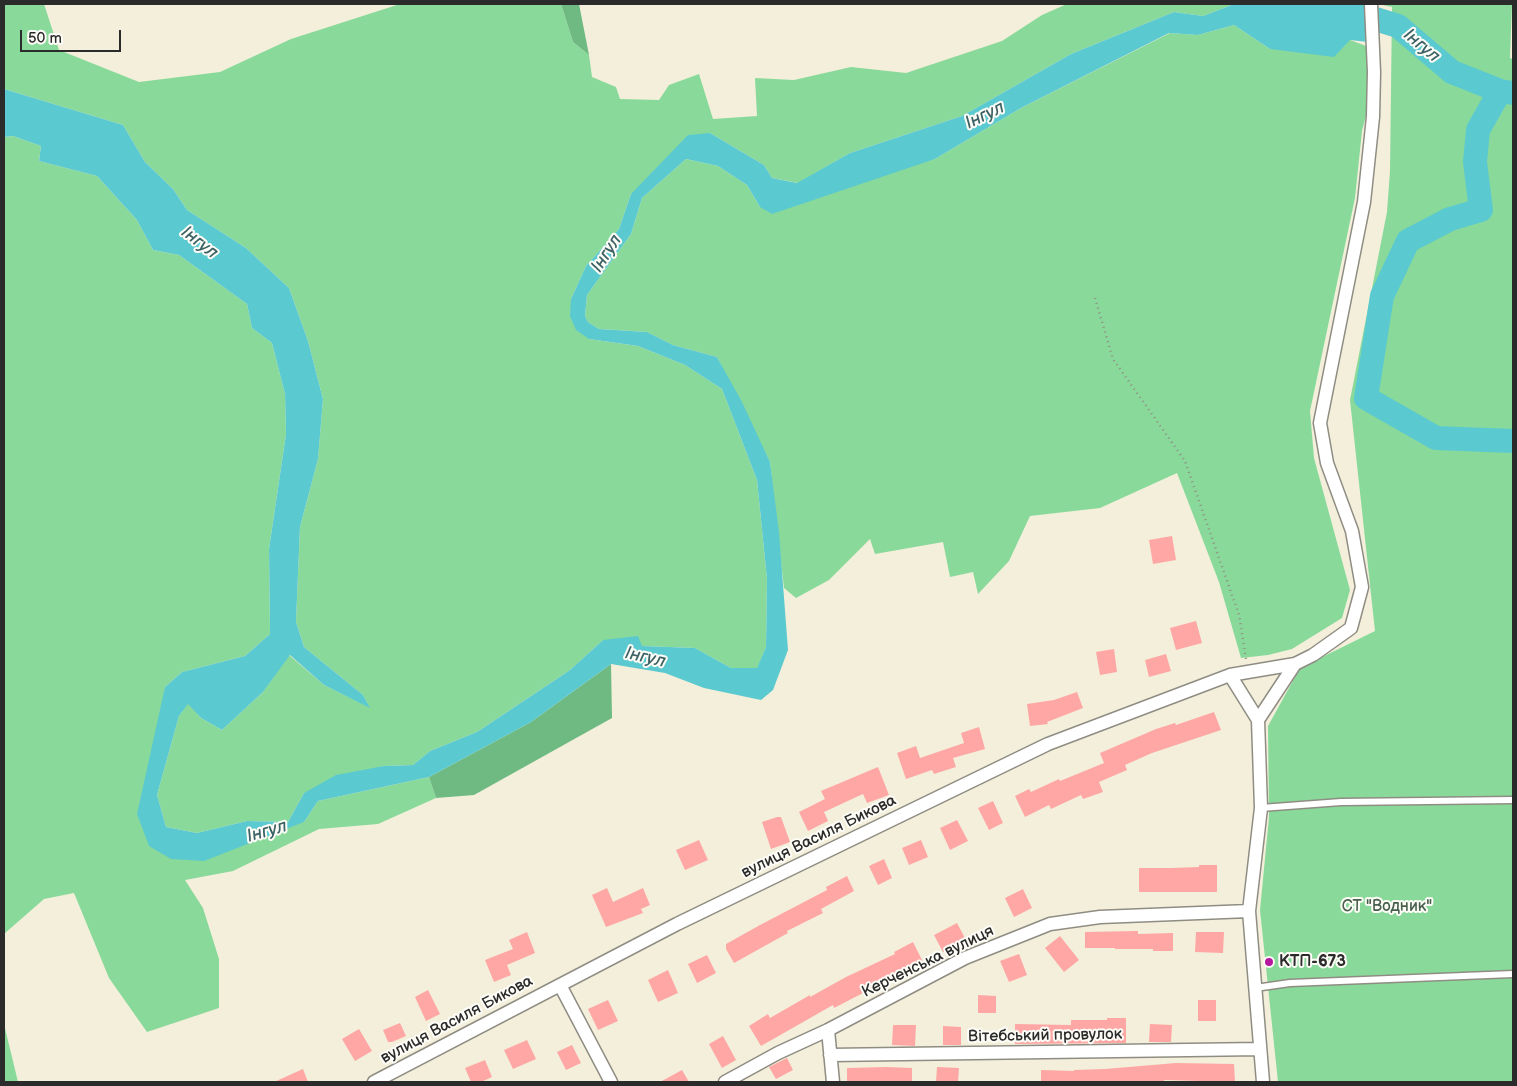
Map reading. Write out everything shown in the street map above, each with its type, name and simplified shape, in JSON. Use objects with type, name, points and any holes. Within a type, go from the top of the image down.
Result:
[{"type":"street","points":[[1258,720],[1295,664],[1351,628],[1362,588],[1352,531],[1328,463],[1320,423],[1364,202],[1373,117],[1374,72],[1371,4]]},
{"type":"street","name":"вулиця Василя Бикова","points":[[374,1082],[677,924],[1048,744],[1230,675],[1295,664]]},
{"type":"street","points":[[1230,675],[1258,720],[1261,808],[1249,911],[1263,1082]]},
{"type":"street","name":"Керченська вулиця","points":[[725,1082],[965,958],[1050,924],[1100,917],[1249,911]]},
{"type":"street","points":[[560,985],[611,1082]]},
{"type":"street","points":[[828,1030],[833,1082]]},
{"type":"street","name":"Вітебський провулок","points":[[830,1055],[1260,1049]]},
{"type":"lane","points":[[1261,808],[1341,802],[1513,800]]},
{"type":"lane","points":[[1255,988],[1290,984],[1513,974]]},
{"type":"path","points":[[1095,298],[1113,359],[1185,461],[1239,615],[1248,672]]},
{"type":"green space","points":[[4,4],[44,4],[59,50],[139,82],[220,72],[291,39],[400,4],[561,4],[573,42],[589,55],[592,77],[616,87],[620,99],[659,100],[669,85],[699,74],[713,119],[757,116],[755,78],[794,80],[851,67],[906,73],[1002,41],[1042,15],[1067,4],[1234,4],[1203,16],[1174,12],[1071,54],[962,116],[850,153],[798,183],[772,178],[764,165],[710,133],[631,194],[619,229],[586,266],[571,299],[589,339],[638,346],[685,365],[722,389],[757,480],[767,579],[766,647],[757,669],[731,668],[695,648],[642,646],[603,640],[570,670],[477,732],[430,751],[413,765],[384,766],[304,793],[288,822],[247,821],[197,833],[166,827],[157,795],[179,716],[188,703],[201,718],[222,730],[263,692],[289,655],[324,685],[369,707],[363,695],[304,647],[296,622],[300,527],[318,459],[323,399],[308,341],[289,288],[246,248],[187,210],[173,189],[145,162],[123,125],[4,89]]},
{"type":"green space","points":[[561,4],[579,4],[589,55],[573,42]]},
{"type":"green space","name":"СТ \"Водник\"","points":[[1378,4],[1512,4],[1510,58],[1513,59],[1513,1082],[1278,1082],[1260,910],[1269,817],[1268,726],[1300,668],[1375,631],[1350,400],[1387,212],[1390,171],[1392,7]]},
{"type":"green space","points":[[1234,25],[1270,49],[1350,40],[1369,47],[1369,104],[1362,131],[1355,198],[1310,411],[1314,458],[1350,590],[1342,618],[1292,649],[1268,655],[1241,658],[1219,582],[1177,473],[1100,508],[1030,516],[1009,561],[978,594],[973,572],[950,577],[943,542],[875,554],[870,539],[829,580],[796,598],[784,588],[770,462],[717,357],[673,345],[647,332],[599,329],[588,322],[585,316],[587,295],[631,234],[642,198],[686,159],[718,166],[747,185],[760,207],[935,159],[1021,108],[1170,33],[1198,35]]},
{"type":"green space","points":[[13,136],[41,146],[39,161],[97,176],[137,220],[153,250],[179,255],[247,304],[252,328],[272,343],[285,394],[286,434],[269,549],[270,634],[245,656],[182,672],[165,687],[149,846],[304,822],[318,801],[429,777],[436,798],[378,824],[319,829],[233,871],[185,880],[203,908],[219,959],[219,1008],[147,1032],[109,978],[74,893],[44,899],[4,934],[4,137]]},
{"type":"green space","points":[[611,664],[612,718],[474,795],[436,798],[429,777],[531,722]]},
{"type":"green space","points":[[4,1024],[18,1082],[4,1082]]},
{"type":"water","points":[[1234,4],[1366,4],[1368,42],[1350,40],[1334,57],[1270,49],[1234,25],[1198,35],[1169,33],[1021,108],[935,159],[772,214],[760,207],[747,185],[718,166],[686,159],[642,198],[631,234],[587,295],[585,316],[588,322],[599,329],[647,332],[673,345],[717,357],[742,402],[770,462],[779,532],[788,650],[773,690],[761,700],[704,688],[665,673],[611,664],[531,722],[429,777],[318,801],[304,822],[204,861],[171,859],[149,846],[137,814],[165,687],[182,672],[245,656],[270,634],[269,549],[286,434],[285,394],[272,343],[252,328],[247,304],[179,255],[153,250],[137,220],[97,176],[39,161],[41,146],[13,136],[4,137],[4,89],[123,125],[145,162],[173,189],[187,210],[246,248],[289,288],[308,341],[323,399],[318,459],[300,527],[296,622],[304,647],[363,695],[370,708],[324,685],[290,655],[263,692],[222,730],[201,718],[188,704],[179,716],[157,795],[166,827],[197,833],[247,821],[288,822],[304,793],[336,775],[384,766],[413,765],[430,751],[477,732],[570,670],[603,640],[638,636],[642,646],[695,648],[731,668],[757,668],[766,647],[767,579],[757,480],[722,389],[685,365],[638,346],[589,339],[576,330],[570,316],[571,299],[586,266],[619,229],[631,194],[688,135],[710,133],[764,165],[772,178],[797,183],[850,153],[962,116],[1071,54],[1174,12],[1203,16]]},
{"type":"building","points":[[1172,536],[1176,560],[1153,564],[1149,540]]},
{"type":"building","points":[[1196,621],[1202,643],[1176,650],[1170,628]]},
{"type":"building","points":[[1114,649],[1117,672],[1100,675],[1096,652]]},
{"type":"building","points":[[1166,654],[1171,671],[1149,677],[1145,660]]},
{"type":"building","points":[[1077,692],[1083,708],[1047,722],[1048,724],[1030,726],[1027,704],[1054,700]]},
{"type":"building","points":[[1214,712],[1221,730],[1152,753],[1125,765],[1127,770],[1099,782],[1103,792],[1083,799],[1081,795],[1051,809],[1049,805],[1025,817],[1015,796],[1029,789],[1031,792],[1059,779],[1060,781],[1104,763],[1100,753],[1156,729],[1175,723],[1176,725]]},
{"type":"building","points":[[979,727],[985,749],[953,758],[956,767],[934,774],[932,770],[906,779],[897,753],[916,746],[920,758],[964,743],[961,733]]},
{"type":"building","points":[[878,767],[889,795],[867,803],[863,794],[824,812],[828,821],[808,831],[799,812],[825,799],[821,791]]},
{"type":"building","points":[[993,801],[1003,823],[989,830],[978,808]]},
{"type":"building","points":[[781,817],[790,842],[771,849],[762,822]]},
{"type":"building","points":[[957,820],[968,841],[950,850],[940,828]]},
{"type":"building","points":[[699,840],[708,860],[685,870],[676,850]]},
{"type":"building","points":[[921,840],[928,857],[909,865],[902,848]]},
{"type":"building","points":[[884,859],[892,878],[878,885],[869,866]]},
{"type":"building","points":[[1199,865],[1217,865],[1217,892],[1139,892],[1139,868],[1199,867]]},
{"type":"building","points":[[847,876],[854,891],[821,909],[823,913],[787,931],[788,933],[734,963],[726,949],[726,944],[827,890],[826,887]]},
{"type":"building","points":[[607,888],[613,902],[643,888],[650,905],[641,909],[643,913],[606,927],[592,895]]},
{"type":"building","points":[[1023,889],[1032,908],[1014,917],[1005,898]]},
{"type":"building","points":[[957,923],[966,940],[943,952],[934,935]]},
{"type":"building","points":[[1138,931],[1138,934],[1173,933],[1173,951],[1085,948],[1085,932]]},
{"type":"building","points":[[527,932],[535,953],[507,965],[511,975],[494,982],[485,960],[513,949],[509,940]]},
{"type":"building","points":[[1196,932],[1224,932],[1223,953],[1195,952]]},
{"type":"building","points":[[1060,936],[1079,960],[1064,972],[1045,948]]},
{"type":"building","points":[[913,942],[923,962],[834,1008],[833,1005],[761,1046],[749,1026],[768,1014],[770,1018],[810,995],[810,997],[846,977],[895,954],[894,952]]},
{"type":"building","points":[[1019,954],[1027,975],[1009,982],[1000,961]]},
{"type":"building","points":[[707,955],[716,973],[697,983],[688,964]]},
{"type":"building","points":[[668,970],[678,993],[658,1002],[648,980]]},
{"type":"building","points":[[428,990],[440,1014],[426,1021],[415,997]]},
{"type":"building","points":[[978,995],[996,996],[996,1013],[978,1013]]},
{"type":"building","points":[[608,1000],[618,1021],[598,1030],[588,1009]]},
{"type":"building","points":[[1198,1000],[1216,1000],[1216,1021],[1198,1021]]},
{"type":"building","points":[[1107,1018],[1126,1018],[1126,1043],[1015,1044],[1015,1024],[1071,1025],[1071,1020],[1107,1020]]},
{"type":"building","points":[[400,1023],[406,1036],[388,1042],[383,1030]]},
{"type":"building","points":[[1150,1024],[1172,1025],[1171,1042],[1149,1042]]},
{"type":"building","points":[[893,1025],[916,1025],[915,1046],[892,1045]]},
{"type":"building","points":[[943,1026],[961,1027],[961,1045],[943,1045]]},
{"type":"building","points":[[359,1029],[372,1051],[355,1061],[342,1039]]},
{"type":"building","points":[[723,1036],[736,1060],[722,1068],[709,1044]]},
{"type":"building","points":[[527,1040],[536,1059],[513,1069],[504,1050]]},
{"type":"building","points":[[572,1045],[581,1063],[566,1070],[557,1052]]},
{"type":"building","points":[[787,1058],[793,1070],[776,1079],[769,1067]]},
{"type":"building","points":[[485,1060],[492,1077],[481,1082],[471,1082],[465,1068]]},
{"type":"building","points":[[1176,1063],[1234,1064],[1235,1082],[1164,1080],[1164,1082],[1041,1082],[1041,1070],[1074,1071]]},
{"type":"building","points":[[937,1067],[959,1068],[958,1082],[936,1082]]},
{"type":"building","points":[[847,1068],[912,1068],[912,1082],[847,1082]]},
{"type":"building","points":[[303,1069],[308,1082],[274,1082]]},
{"type":"building","points":[[682,1070],[689,1082],[660,1082]]},
{"type":"waterway","name":"Інгул","points":[[1327,4],[1398,26],[1452,72],[1500,91],[1513,93]]},
{"type":"waterway","points":[[1500,91],[1478,130],[1475,162],[1481,210],[1450,219],[1408,241],[1382,296],[1366,398],[1436,438],[1513,441]]},
{"type":"place","name":"КТП-673","points":[[1269,962]]}]
